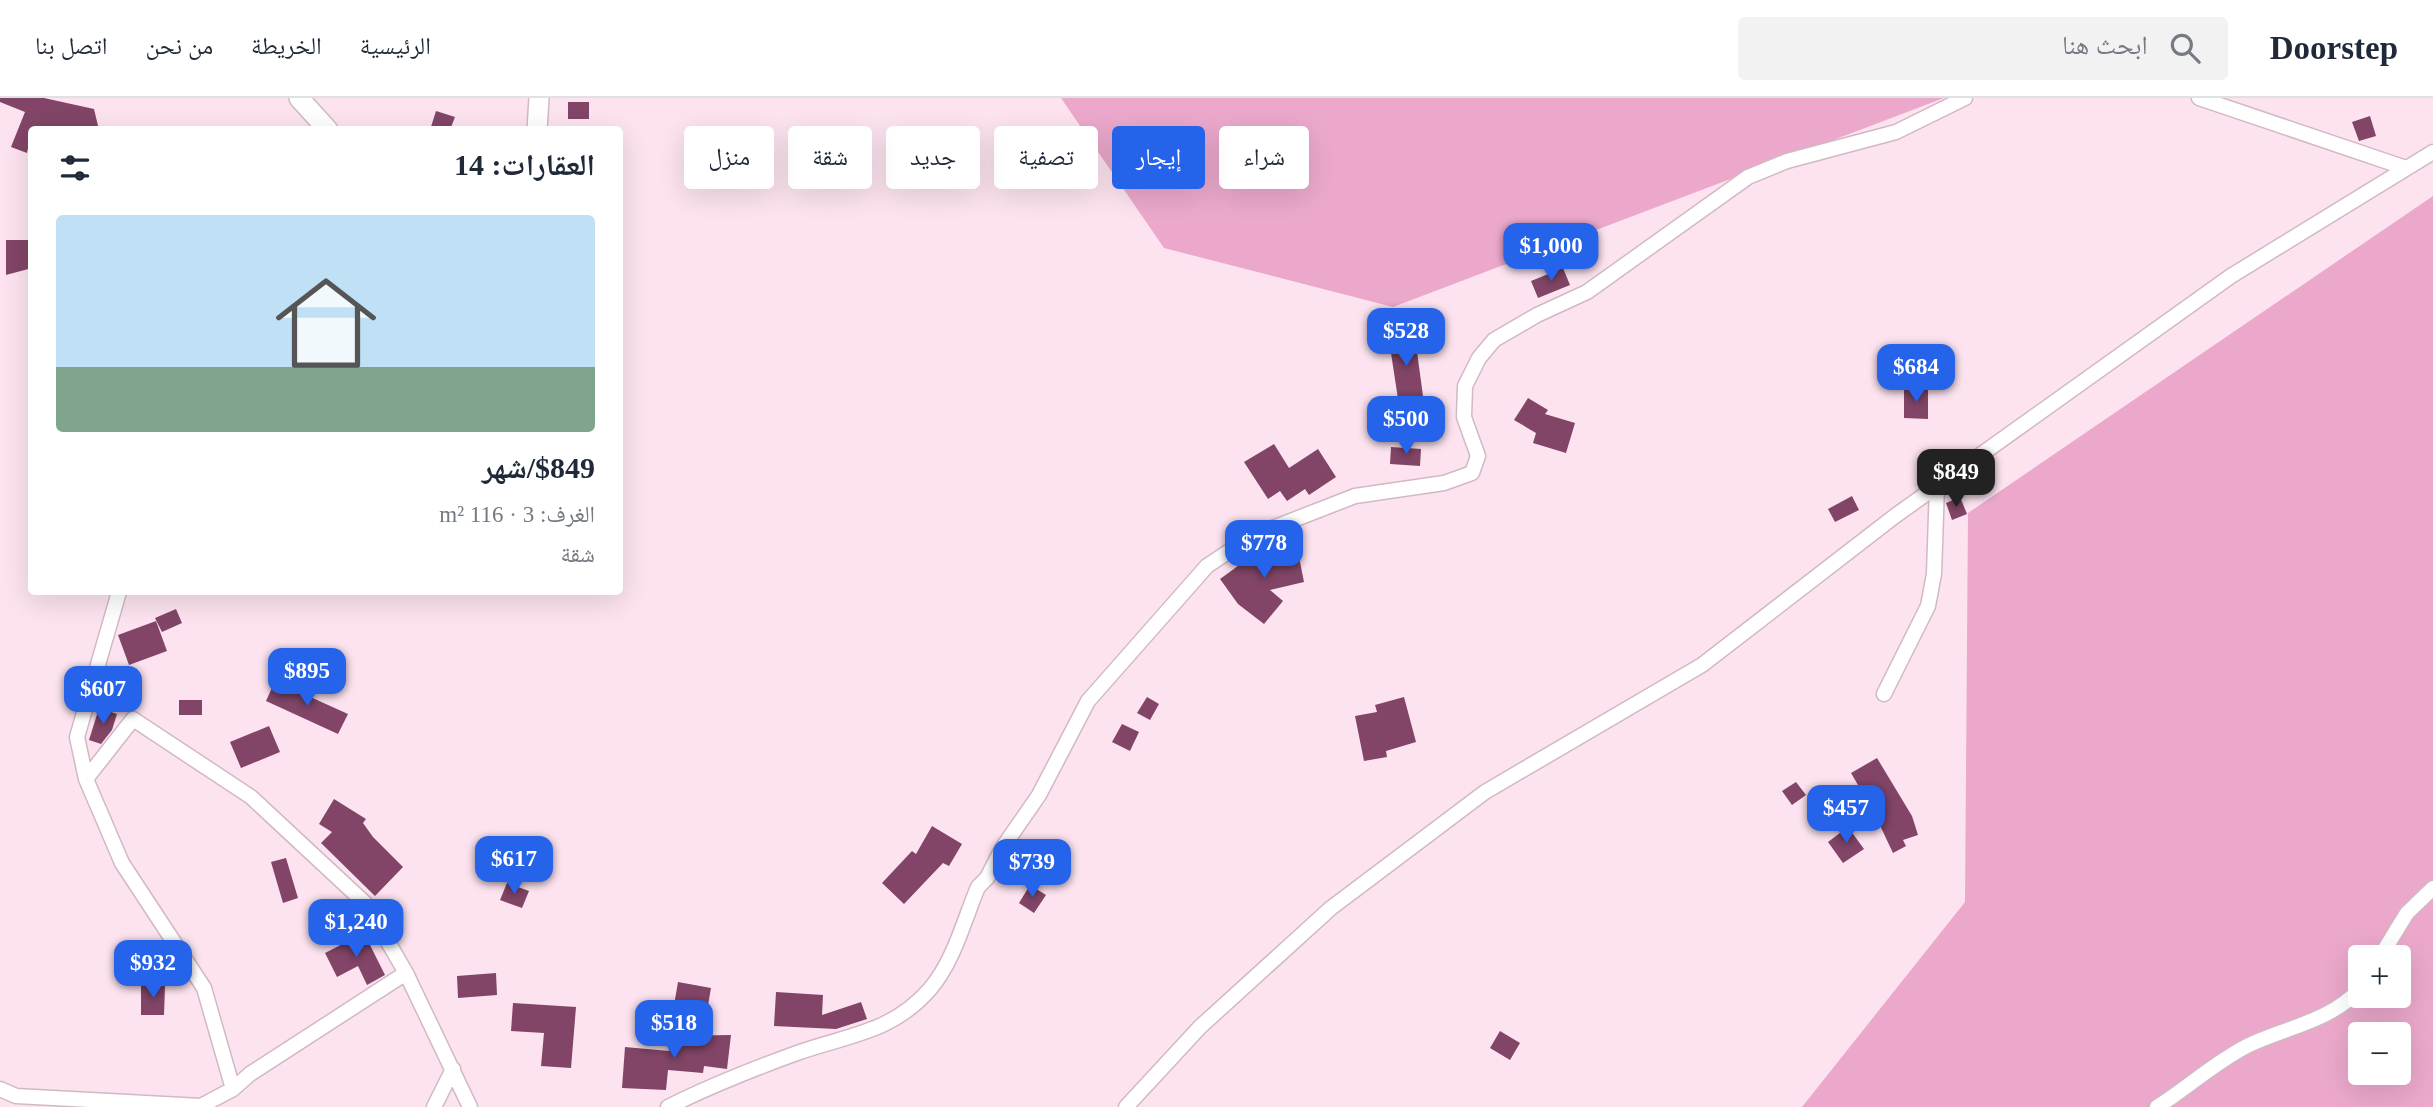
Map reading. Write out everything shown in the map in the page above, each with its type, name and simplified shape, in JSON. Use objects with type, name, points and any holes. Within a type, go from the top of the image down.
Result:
[{"type":"street","points":[[299,98],[324,126]]},
{"type":"street","points":[[537,126],[538,98]]},
{"type":"street","points":[[668,1107],[705,1089],[800,1052],[856,1037],[899,1017],[930,989],[946,965],[978,887],[988,878],[1003,846],[1039,795],[1088,701],[1207,566],[1252,536],[1354,496],[1444,483],[1472,472],[1478,456],[1464,417],[1465,386],[1479,358],[1494,340],[1537,314],[1587,292],[1748,177],[1787,161],[1896,132],[1965,98]]},
{"type":"street","points":[[2199,98],[2406,169]]},
{"type":"street","points":[[1126,1107],[1200,1027],[1331,908],[1485,792],[1702,665],[1937,485],[2231,276],[2433,152]]},
{"type":"street","points":[[1884,694],[1928,606],[1934,574],[1937,485]]},
{"type":"street","points":[[118,595],[77,737],[86,779],[122,863],[204,988],[233,1089]]},
{"type":"street","points":[[86,779],[133,719],[251,797],[366,904],[406,973],[470,1107]]},
{"type":"street","points":[[2387,945],[2407,913],[2433,888]]},
{"type":"street","points":[[0,1089],[16,1096],[201,1106],[233,1089],[250,1074],[406,973]]},
{"type":"street","points":[[2157,1107],[2229,1056],[2262,1039],[2325,1016],[2348,998]]},
{"type":"street","points":[[434,1107],[453,1069]]},
{"type":"shaded area","points":[[1061,98],[1944,98],[1393,307],[1164,248],[1123,189],[1205,189],[1205,126],[1112,126],[1112,172],[1098,152],[1098,126],[1080,126]]},
{"type":"shaded area","points":[[2433,196],[2433,1107],[1802,1107],[1965,902],[1968,513]]},
{"type":"building","points":[[0,98],[44,98],[94,109],[98,126],[28,126],[27,153],[11,147],[25,112],[0,102]]},
{"type":"building","points":[[568,102],[589,102],[589,119],[568,119]]},
{"type":"building","points":[[436,111],[455,117],[452,126],[431,126]]},
{"type":"building","points":[[2370,116],[2376,136],[2359,141],[2352,122]]},
{"type":"building","points":[[6,240],[28,240],[28,269],[6,275]]},
{"type":"building","points":[[1563,268],[1570,285],[1538,298],[1531,281]]},
{"type":"building","points":[[1415,337],[1423,396],[1398,399],[1389,340]]},
{"type":"building","points":[[1904,389],[1928,389],[1928,419],[1904,418]]},
{"type":"building","points":[[1528,398],[1548,410],[1545,414],[1575,423],[1566,453],[1533,443],[1536,433],[1514,420]]},
{"type":"building","points":[[1274,444],[1289,468],[1318,449],[1336,477],[1309,495],[1305,489],[1287,501],[1280,491],[1268,499],[1244,462]]},
{"type":"building","points":[[1391,447],[1421,449],[1420,466],[1390,464]]},
{"type":"building","points":[[1852,496],[1859,510],[1835,522],[1828,509]]},
{"type":"building","points":[[1960,497],[1967,514],[1952,520],[1946,503]]},
{"type":"building","points":[[1292,543],[1298,552],[1304,582],[1270,590],[1283,601],[1264,624],[1238,604],[1220,579],[1253,555],[1252,552]]},
{"type":"building","points":[[176,609],[182,623],[162,632],[155,618]]},
{"type":"building","points":[[156,621],[167,651],[129,665],[118,635]]},
{"type":"building","points":[[275,681],[348,714],[338,734],[266,701]]},
{"type":"building","points":[[1147,697],[1159,704],[1150,720],[1137,713]]},
{"type":"building","points":[[1404,697],[1416,742],[1386,751],[1387,757],[1364,761],[1355,716],[1377,712],[1375,705]]},
{"type":"building","points":[[179,700],[202,700],[202,715],[179,715]]},
{"type":"building","points":[[99,708],[117,714],[112,730],[101,744],[89,740]]},
{"type":"building","points":[[1122,724],[1139,732],[1130,751],[1112,742]]},
{"type":"building","points":[[269,726],[280,752],[241,768],[230,742]]},
{"type":"building","points":[[1877,758],[1912,816],[1918,835],[1903,840],[1906,846],[1893,853],[1875,815],[1851,823],[1845,803],[1865,797],[1851,773]]},
{"type":"building","points":[[1796,782],[1806,795],[1792,805],[1782,791]]},
{"type":"building","points":[[334,799],[366,819],[363,823],[373,837],[403,867],[375,896],[321,843],[332,832],[319,824]]},
{"type":"building","points":[[932,826],[962,844],[949,866],[943,863],[904,904],[882,883],[912,851],[916,854]]},
{"type":"building","points":[[1848,827],[1864,849],[1843,863],[1828,842]]},
{"type":"building","points":[[286,858],[298,898],[283,903],[271,862]]},
{"type":"building","points":[[507,883],[529,891],[522,908],[500,900]]},
{"type":"building","points":[[1030,885],[1046,895],[1034,913],[1019,903]]},
{"type":"building","points":[[364,933],[385,975],[367,985],[358,966],[337,977],[325,953]]},
{"type":"building","points":[[496,973],[497,995],[458,998],[457,976]]},
{"type":"building","points":[[678,982],[711,988],[706,1017],[673,1011]]},
{"type":"building","points":[[141,985],[165,986],[164,1015],[141,1015]]},
{"type":"building","points":[[776,992],[823,995],[822,1015],[861,1002],[867,1019],[836,1029],[774,1026]]},
{"type":"building","points":[[513,1003],[576,1007],[571,1068],[541,1066],[544,1033],[511,1031]]},
{"type":"building","points":[[1500,1031],[1520,1043],[1510,1060],[1490,1048]]},
{"type":"building","points":[[731,1035],[727,1069],[704,1066],[703,1073],[668,1070],[666,1090],[622,1088],[625,1047],[669,1051],[668,1036]]}]
